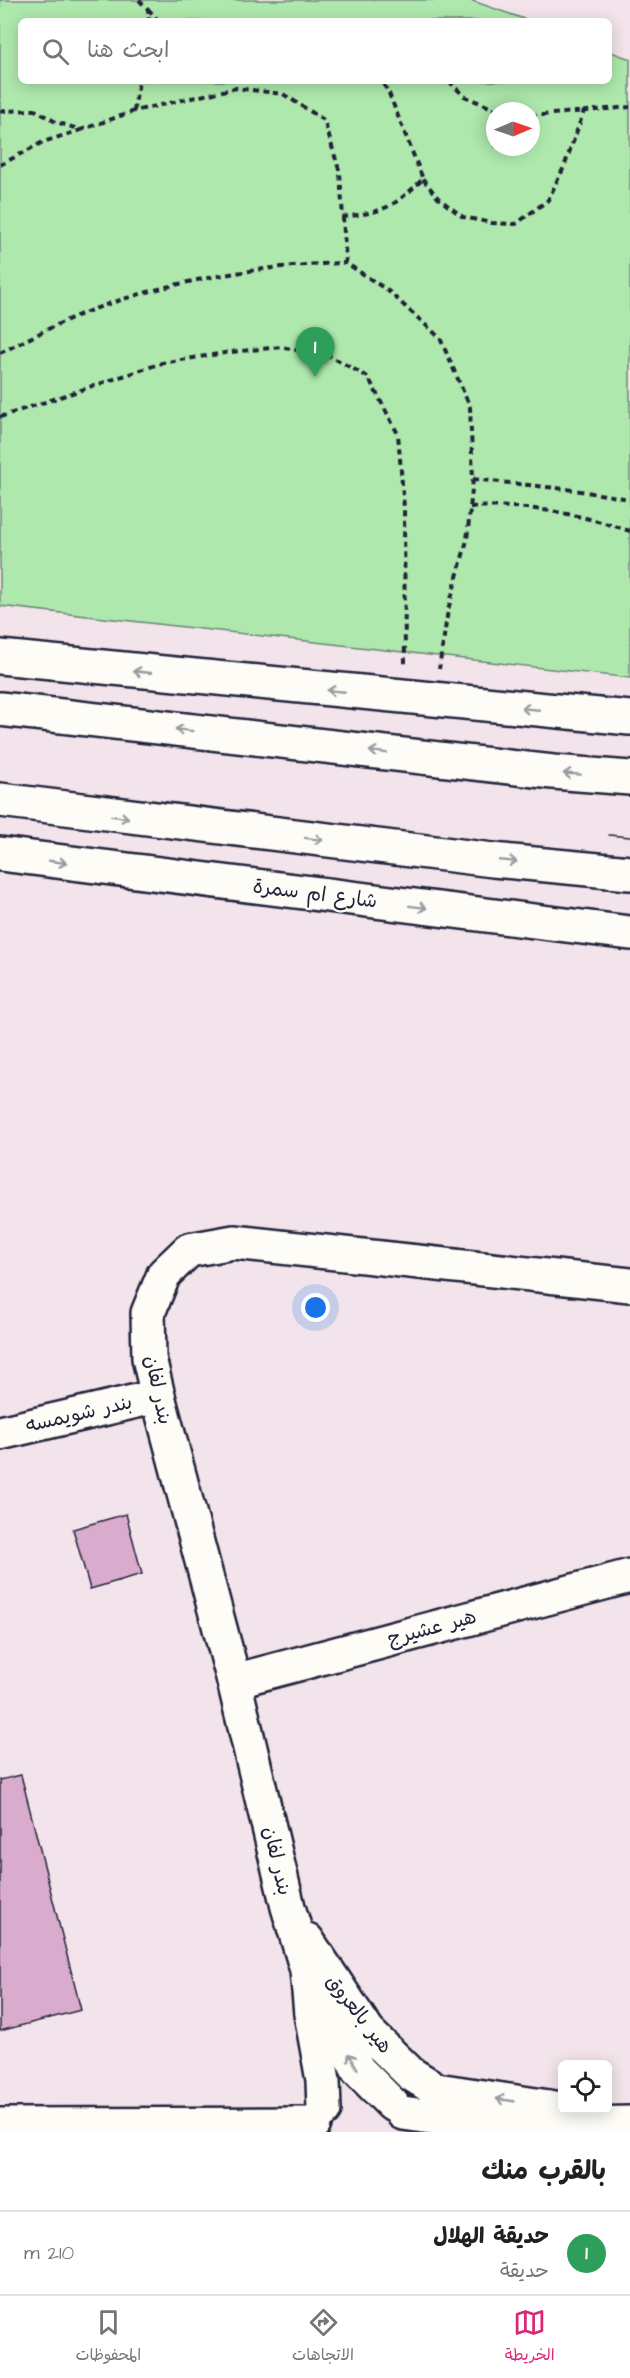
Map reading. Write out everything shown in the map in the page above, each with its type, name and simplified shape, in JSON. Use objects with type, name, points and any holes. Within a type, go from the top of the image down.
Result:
[{"type":"street","points":[[0,657],[630,718]]},
{"type":"street","points":[[0,709],[554,772],[630,778]]},
{"type":"street","points":[[0,800],[493,860],[630,873]]},
{"type":"street","name":"شارع ام سمرة","points":[[0,854],[630,933]]},
{"type":"street","name":"بندر لفان","points":[[403,2116],[358,2070],[307,1970],[288,1907],[234,1681],[158,1396],[149,1358],[148,1313],[164,1274],[189,1250],[234,1242],[630,1285]]},
{"type":"street","name":"بندر شويمسه","points":[[0,1432],[158,1396]]},
{"type":"street","name":"هير عشيرج","points":[[234,1681],[630,1575]]},
{"type":"street","name":"هير بالعروق","points":[[288,1907],[346,2003],[368,2032],[411,2074],[437,2090],[558,2108]]},
{"type":"street","name":"بندر لفان","points":[[307,1970],[311,2014],[322,2080],[316,2122]]},
{"type":"street","name":"هير بالعروق","points":[[316,2122],[339,2099],[357,2094],[375,2096],[403,2116],[493,2126],[630,2123]]},
{"type":"street","name":"هير بالعروق","points":[[580,2114],[598,2124]]},
{"type":"street","points":[[0,2126],[316,2122]]},
{"type":"path","points":[[139,0],[156,18]]},
{"type":"path","points":[[148,9],[148,18]]},
{"type":"path","points":[[134,111],[138,84]]},
{"type":"path","points":[[383,84],[388,91],[423,179],[438,198],[463,217],[492,223],[516,224],[548,200],[564,168],[584,111]]},
{"type":"path","points":[[452,84],[465,96],[486,105]]},
{"type":"path","points":[[0,165],[43,142],[134,111],[236,88],[283,94],[324,120],[340,172],[346,263]]},
{"type":"path","points":[[540,115],[630,107]]},
{"type":"path","points":[[0,111],[35,110],[56,122],[81,130]]},
{"type":"path","points":[[342,217],[376,213],[395,205],[423,179]]},
{"type":"path","points":[[0,353],[74,317],[148,293],[232,274],[295,264],[346,263],[387,290],[440,338],[470,407],[473,479],[467,540],[448,610],[439,671]]},
{"type":"path","points":[[0,417],[162,363],[231,352],[281,347],[310,352],[330,356],[368,377],[398,434],[404,508],[405,669]]},
{"type":"path","points":[[473,479],[574,490],[630,499]]},
{"type":"path","points":[[470,507],[512,505],[593,519],[630,531]]},
{"type":"green space","points":[[0,0],[470,0],[521,18],[18,18],[18,84],[612,84],[612,52],[630,59],[630,678],[0,606]]},
{"type":"building","points":[[126,1514],[142,1574],[90,1589],[73,1529]]},
{"type":"building","points":[[21,1775],[81,2010],[0,2031],[0,1780]]},
{"type":"tram line","points":[[609,835],[630,837]]},
{"type":"place","name":"حديقة الهلال","points":[[315,377]]}]
